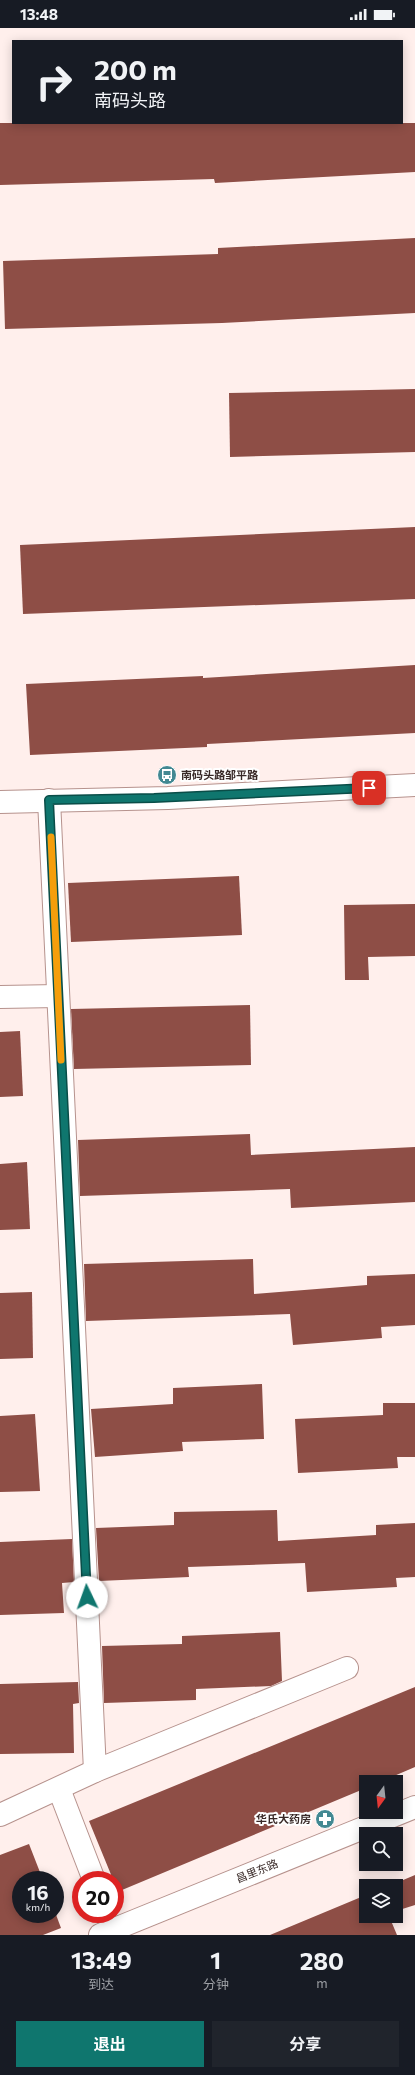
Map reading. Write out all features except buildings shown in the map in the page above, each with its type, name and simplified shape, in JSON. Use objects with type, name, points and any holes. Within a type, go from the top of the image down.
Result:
[{"type":"street","points":[[0,802],[168,798],[415,785]]},
{"type":"street","points":[[49,800],[95,1771]]},
{"type":"street","points":[[0,998],[58,996]]},
{"type":"street","points":[[0,1815],[59,1789],[95,1771],[346,1668]]},
{"type":"street","points":[[59,1789],[91,1871]]},
{"type":"street","name":"昌里东路","points":[[107,1926],[415,1807]]},
{"type":"slow traffic","points":[[51,837],[61,1060]]},
{"type":"place","name":"南码头路邹平路","points":[[167,775]]},
{"type":"place","name":"华氏大药房","points":[[325,1819]]},
{"type":"route","points":[[87,1597],[49,800],[112,800],[369,788]]}]
